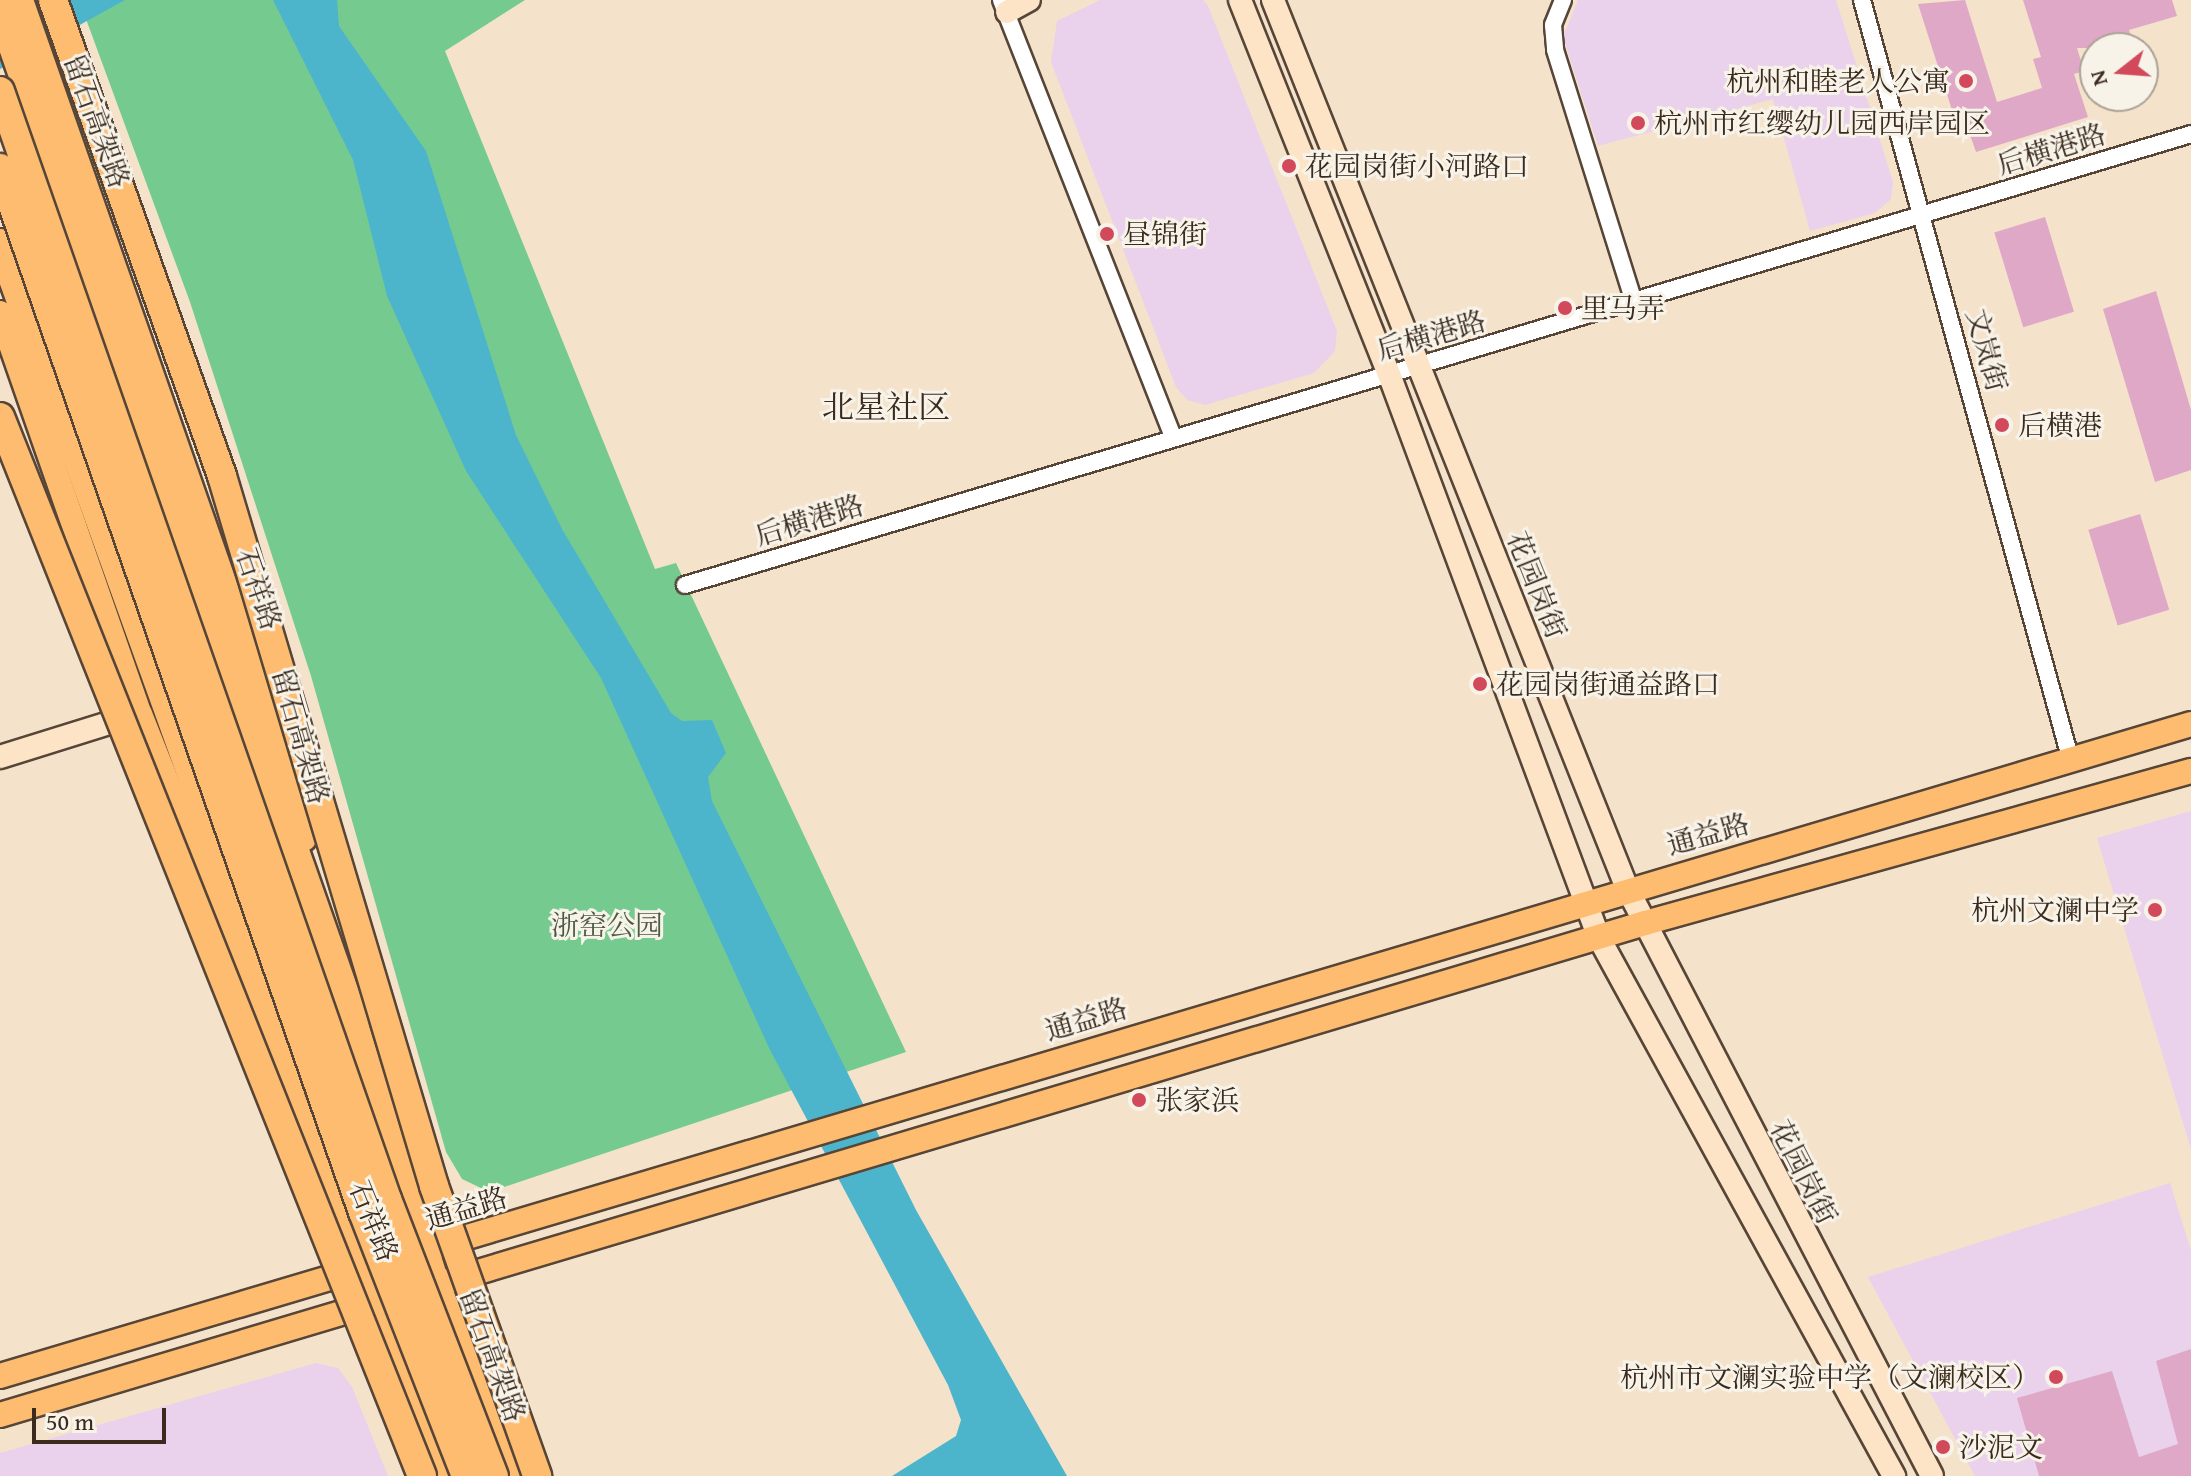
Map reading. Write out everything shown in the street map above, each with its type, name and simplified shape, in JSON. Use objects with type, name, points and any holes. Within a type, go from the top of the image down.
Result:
[{"type":"highway","name":"留石高架路","points":[[53,0],[222,476],[434,1186],[537,1476]]},
{"type":"highway","points":[[0,10],[264,754],[355,1022]]},
{"type":"highway","name":"留石高架路","points":[[0,91],[387,1199],[494,1476]]},
{"type":"highway","points":[[0,168],[363,1212],[466,1476]]},
{"type":"highway","points":[[0,243],[224,865],[290,1091]]},
{"type":"highway","points":[[0,417],[422,1476]]},
{"type":"main road","name":"石祥路","points":[[21,0],[261,688],[355,1022],[437,1282],[515,1476]]},
{"type":"main road","name":"石祥路","points":[[0,313],[140,714],[443,1476]]},
{"type":"main road","name":"通益路","points":[[0,1376],[360,1269],[428,1252],[1583,899],[2191,724]]},
{"type":"main road","points":[[0,1415],[437,1282],[899,1150],[1645,923],[2191,771]]},
{"type":"street","points":[[1029,0],[1004,6],[1172,435]]},
{"type":"street","points":[[1240,0],[1389,374],[1599,938],[1894,1476]]},
{"type":"street","name":"花园岗街","points":[[1273,0],[1416,367],[1627,888],[1932,1476]]},
{"type":"street","points":[[1563,0],[1553,25],[1555,50],[1634,302]]},
{"type":"street","name":"文岚街","points":[[1862,0],[2071,761]]},
{"type":"street","name":"后横港路","points":[[685,585],[1172,435],[1416,367],[2191,134]]},
{"type":"street","points":[[0,757],[140,714]]},
{"type":"shaded area","points":[[1100,0],[1203,0],[1208,6],[1337,331],[1335,351],[1314,373],[1205,405],[1187,400],[1176,387],[1051,62],[1057,21]]},
{"type":"shaded area","name":"杭州市红缨幼儿园西岸园区","points":[[1578,0],[1836,0],[1893,182],[1891,199],[1875,213],[1810,231],[1773,99],[1598,146],[1563,37]]},
{"type":"shaded area","name":"杭州文澜中学","points":[[2191,811],[2191,1149],[2097,838]]},
{"type":"shaded area","name":"杭州市文澜实验中学（文澜校区）","points":[[2170,1183],[2191,1251],[2191,1476],[1975,1476],[1868,1277]]},
{"type":"shaded area","points":[[316,1363],[338,1368],[352,1387],[388,1476],[0,1476],[0,1453]]},
{"type":"green space","name":"浙窑公园","points":[[79,0],[525,0],[445,51],[655,569],[676,563],[906,1052],[504,1187],[483,1189],[462,1179],[446,1152],[311,676],[190,302]]},
{"type":"water","points":[[0,0],[125,0],[0,69]]},
{"type":"water","points":[[273,0],[337,0],[339,26],[426,151],[516,435],[562,529],[671,713],[682,721],[712,720],[726,753],[708,777],[712,801],[916,1210],[1067,1476],[892,1476],[956,1436],[961,1420],[948,1385],[769,1048],[601,678],[466,471],[387,296],[353,160]]},
{"type":"building","name":"杭州和睦老人公寓","points":[[1965,0],[1997,102],[2042,88],[2033,59],[2041,57],[2023,0],[2172,0],[2177,16],[2130,32],[2079,32],[2079,72],[2074,74],[2079,89],[2079,112],[2086,112],[2088,117],[1976,152],[1969,132],[1960,135],[1918,4]]},
{"type":"building","points":[[2045,217],[2074,312],[2023,327],[1994,232]]},
{"type":"building","points":[[2156,291],[2191,410],[2191,470],[2155,482],[2103,309]]},
{"type":"building","points":[[2140,514],[2169,610],[2118,625],[2088,530]]},
{"type":"building","points":[[2191,1349],[2191,1476],[2039,1476],[2017,1398],[2112,1371],[2139,1457],[2178,1444],[2156,1361]]},
{"type":"place","name":"杭州和睦老人公寓","points":[[1966,81]]},
{"type":"place","name":"杭州市红缨幼儿园西岸园区","points":[[1638,123]]},
{"type":"place","name":"花园岗街小河路口","points":[[1289,166]]},
{"type":"place","name":"昼锦街","points":[[1107,234]]},
{"type":"place","name":"里马弄","points":[[1565,308]]},
{"type":"place","name":"后横港","points":[[2002,425]]},
{"type":"place","name":"花园岗街通益路口","points":[[1480,684]]},
{"type":"place","name":"杭州文澜中学","points":[[2155,910]]},
{"type":"place","name":"张家浜","points":[[1139,1100]]},
{"type":"place","name":"杭州市文澜实验中学（文澜校区）","points":[[2056,1377]]},
{"type":"place","name":"沙泥文","points":[[1943,1447]]},
{"type":"district","name":"北星社区","points":[[886,407]]}]
